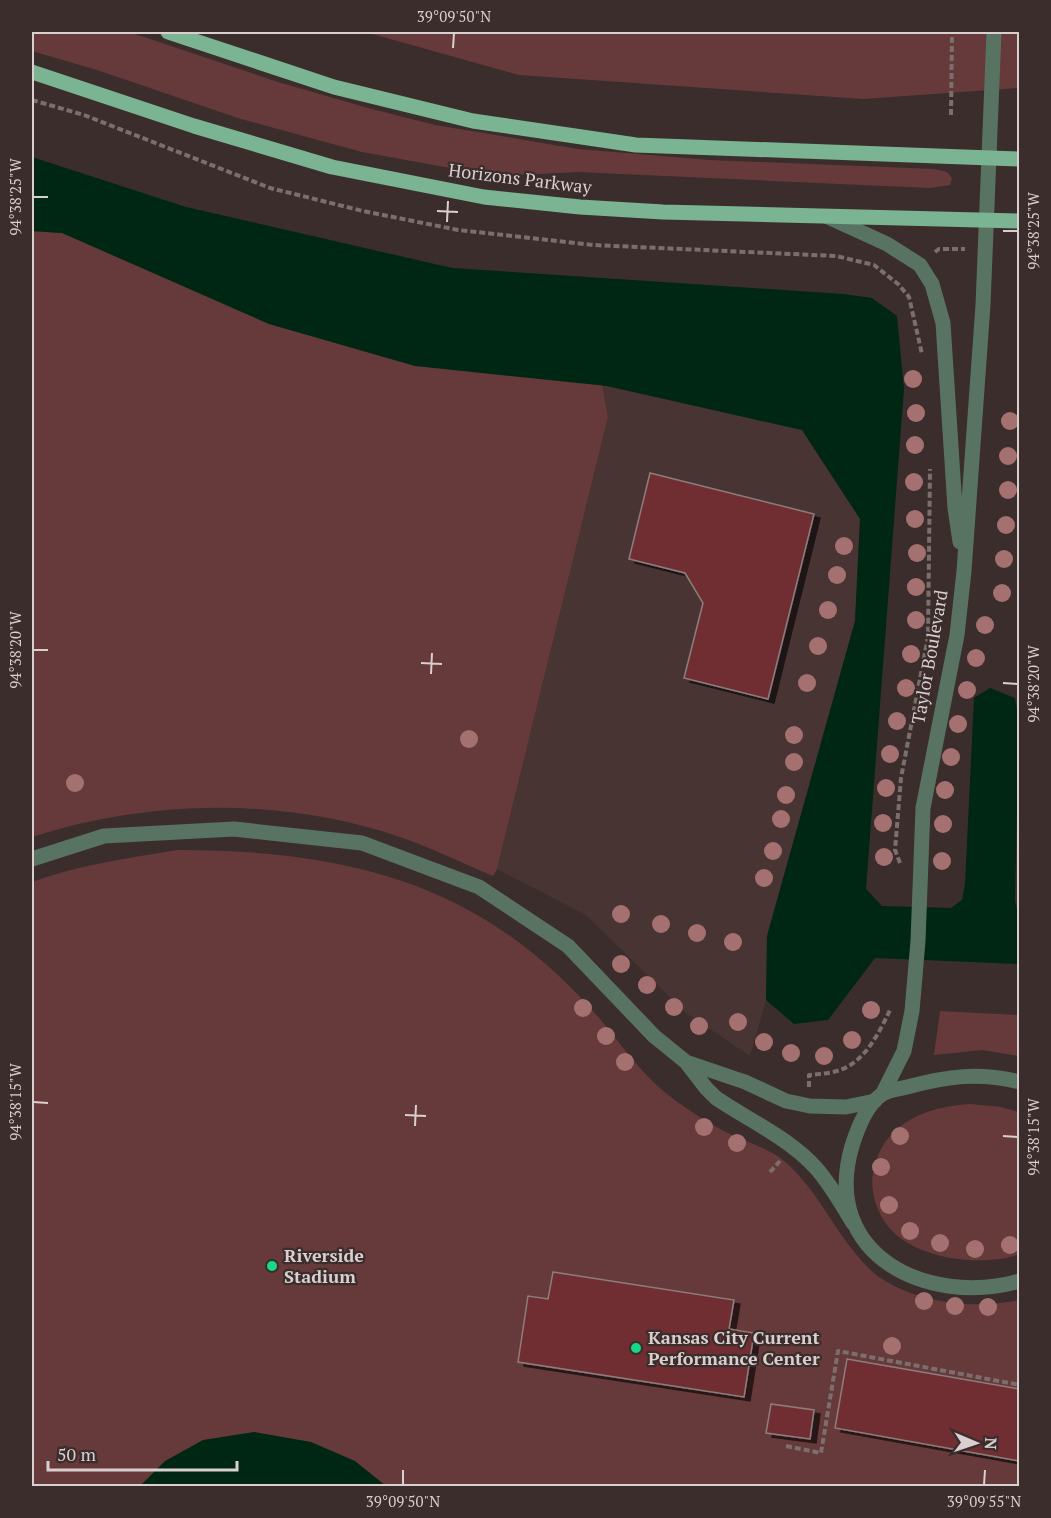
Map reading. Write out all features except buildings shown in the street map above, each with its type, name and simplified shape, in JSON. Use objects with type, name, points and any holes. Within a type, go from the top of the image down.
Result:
[{"type":"main road","points":[[168,32],[334,87],[474,121],[636,145],[1020,159]]},
{"type":"main road","name":"Horizons Parkway","points":[[32,72],[194,126],[332,167],[484,197],[592,208],[1020,221]]},
{"type":"street","name":"Taylor Boulevard","points":[[853,1223],[846,1198],[847,1161],[860,1125],[879,1097],[904,1051],[912,1011],[918,941],[923,808],[957,634],[964,571],[983,305],[994,32]]},
{"type":"street","points":[[828,216],[886,244],[920,265],[932,284],[943,323],[955,508],[964,571]]},
{"type":"street","points":[[32,859],[104,836],[234,829],[362,843],[479,887],[568,946],[654,1036],[686,1062],[706,1088],[717,1098],[793,1147],[817,1168],[873,1251],[896,1269],[929,1283],[963,1288],[1006,1285],[1020,1281]]},
{"type":"street","points":[[686,1062],[745,1082],[786,1101],[810,1106],[846,1107],[923,1082],[963,1075],[986,1075],[1020,1082]]},
{"type":"path","points":[[951,115],[952,32]]},
{"type":"path","points":[[956,240],[956,249]]},
{"type":"path","points":[[932,254],[939,249],[968,249]]},
{"type":"path","points":[[898,284],[909,297],[923,355]]},
{"type":"path","points":[[900,863],[895,850],[901,778],[928,637],[930,465]]},
{"type":"path","points":[[809,1086],[809,1075],[835,1072],[859,1060],[879,1032],[894,1002]]},
{"type":"path","points":[[770,1172],[781,1159]]},
{"type":"path","points":[[786,1446],[821,1453],[838,1352],[1020,1385]]},
{"type":"shaded area","points":[[32,32],[129,32],[278,82],[368,108],[435,125],[578,149],[709,160],[934,169],[947,172],[952,178],[950,185],[929,188],[577,172],[518,175],[478,173],[362,152],[238,118],[97,70],[32,51]]},
{"type":"shaded area","points":[[365,32],[1019,32],[1019,88],[863,99],[519,75]]},
{"type":"shaded area","points":[[32,157],[186,207],[452,268],[843,294],[872,298],[897,316],[904,389],[866,889],[882,906],[951,908],[962,900],[965,884],[974,698],[990,688],[1015,698],[1019,722],[1015,901],[1019,918],[1019,964],[875,958],[828,1020],[794,1024],[766,1000],[767,936],[855,621],[860,519],[802,430],[607,386],[415,366],[269,324],[62,233],[32,231]]},
{"type":"shaded area","points":[[32,231],[62,233],[602,385],[608,417],[497,869],[493,876],[400,837],[355,824],[263,809],[169,810],[123,815],[77,824],[32,837]]},
{"type":"shaded area","points":[[602,385],[802,430],[860,519],[855,621],[767,936],[766,1000],[750,1056],[686,1013],[586,915],[497,869],[608,417]]},
{"type":"shaded area","points":[[178,850],[257,853],[336,864],[375,873],[449,900],[501,930],[549,967],[592,1010],[631,1058],[668,1095],[691,1112],[731,1135],[769,1151],[783,1160],[811,1190],[854,1252],[879,1277],[911,1293],[947,1302],[984,1304],[1019,1300],[1019,1486],[32,1486],[32,882],[85,867]]},
{"type":"shaded area","points":[[940,1011],[1019,1015],[1019,1056],[982,1050],[934,1055]]},
{"type":"shaded area","points":[[970,1104],[1001,1107],[1019,1112],[1020,1254],[987,1260],[968,1260],[930,1253],[898,1237],[887,1225],[877,1207],[872,1187],[873,1173],[878,1156],[896,1130],[922,1114],[937,1109]]},
{"type":"shaded area","points":[[254,1432],[311,1442],[355,1461],[386,1486],[140,1486],[165,1461],[203,1440]]},
{"type":"place","name":"Riverside Stadium","points":[[272,1266]]},
{"type":"place","name":"Kansas City Current Performance Center","points":[[636,1348]]}]
